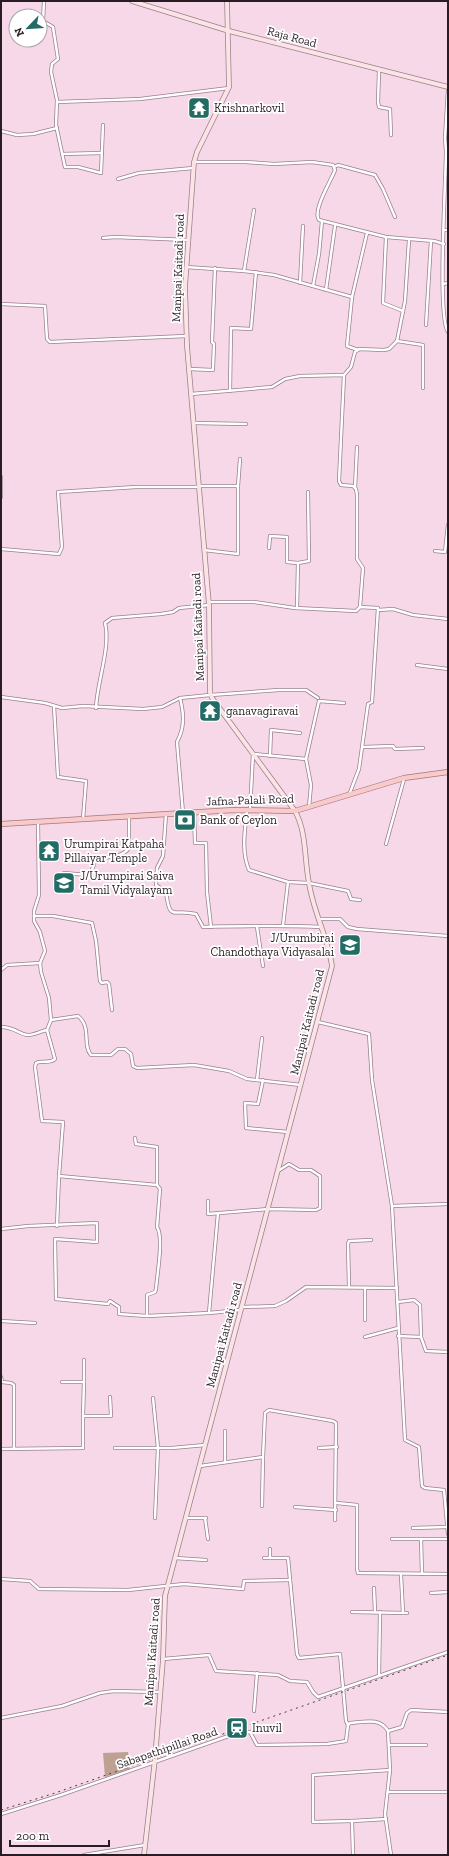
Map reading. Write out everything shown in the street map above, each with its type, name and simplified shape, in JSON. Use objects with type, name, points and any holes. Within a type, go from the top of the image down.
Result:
[{"type":"main road","name":"Raja Road","points":[[132,1],[229,31],[448,88]]},
{"type":"main road","name":"Manipai Kaitadi road","points":[[144,1855],[163,1659],[165,1596],[332,966],[309,883],[303,829],[295,810],[211,695],[209,603],[186,336],[186,267],[194,162],[197,152],[229,88],[229,31],[226,1]]},
{"type":"main road","name":"Jafna-Palali Road","points":[[1,824],[194,812],[295,810],[404,778],[448,772]]},
{"type":"street","points":[[44,1],[43,21],[53,27],[58,59],[52,64],[51,72],[57,102],[57,128],[65,167],[78,167],[101,173],[103,125]]},
{"type":"street","points":[[379,71],[378,102],[379,107],[390,109],[391,135]]},
{"type":"street","points":[[57,102],[140,99],[229,88]]},
{"type":"street","points":[[448,88],[445,138],[443,284],[444,316],[448,332]]},
{"type":"street","points":[[1,131],[17,135],[33,134],[57,128]]},
{"type":"street","points":[[62,154],[102,153]]},
{"type":"street","points":[[194,162],[223,161],[274,164],[312,162],[327,163],[334,167],[338,166],[375,175],[383,189],[395,217]]},
{"type":"street","points":[[334,167],[335,170],[331,181],[319,204],[317,218],[336,226],[386,238],[431,241],[444,244]]},
{"type":"street","points":[[118,179],[138,173],[193,168]]},
{"type":"street","points":[[244,271],[254,210]]},
{"type":"street","points":[[313,286],[319,254],[322,221]]},
{"type":"street","points":[[300,283],[303,226]]},
{"type":"street","points":[[326,290],[336,226]]},
{"type":"street","points":[[367,233],[352,297],[347,346],[358,350],[384,350],[388,349],[397,341],[403,311],[409,240]]},
{"type":"street","points":[[103,238],[115,237],[188,240]]},
{"type":"street","points":[[386,238],[383,304],[403,311]]},
{"type":"street","points":[[426,325],[431,241]]},
{"type":"street","points":[[186,267],[215,268],[274,275],[352,297]]},
{"type":"street","points":[[189,370],[213,370],[214,344],[212,342],[215,268]]},
{"type":"street","points":[[230,391],[231,328],[251,329],[256,272]]},
{"type":"street","points":[[443,284],[448,283]]},
{"type":"street","points":[[1,304],[45,306],[47,339],[50,342],[186,336]]},
{"type":"street","points":[[397,341],[423,345],[423,388]]},
{"type":"street","points":[[355,488],[353,486],[341,485],[339,481],[344,375],[351,367],[354,352],[358,350]]},
{"type":"street","points":[[191,394],[272,388],[285,380],[300,376],[344,375]]},
{"type":"street","points":[[193,423],[246,424]]},
{"type":"street","points":[[96,708],[96,691],[108,634],[105,623],[112,618],[161,614],[173,612],[179,608],[209,603],[254,602],[297,608],[356,611],[360,607],[363,568],[357,559],[357,494],[355,488],[357,447]]},
{"type":"street","points":[[204,550],[238,554],[238,486],[240,459]]},
{"type":"street","points":[[1,477],[1,497]]},
{"type":"street","points":[[1,549],[59,554],[62,547],[58,492],[136,487],[238,486]]},
{"type":"street","points":[[269,548],[270,536],[287,537],[287,562],[298,563],[309,561],[308,492]]},
{"type":"street","points":[[435,550],[445,552],[448,525]]},
{"type":"street","points":[[297,608],[298,563]]},
{"type":"street","points":[[360,607],[378,610],[393,609],[413,615],[448,619]]},
{"type":"street","points":[[349,795],[359,770],[368,704],[372,702],[378,610]]},
{"type":"street","points":[[417,665],[448,669]]},
{"type":"street","points":[[1,697],[16,697],[62,708],[83,706],[96,708],[162,708],[180,698],[299,690],[306,690],[318,698]]},
{"type":"street","points":[[180,698],[184,722],[182,732],[177,742],[183,813]]},
{"type":"street","points":[[309,806],[311,785],[306,759],[319,701],[344,703]]},
{"type":"street","points":[[54,706],[58,776],[86,781],[83,819]]},
{"type":"street","points":[[270,756],[271,730],[300,733]]},
{"type":"street","points":[[363,747],[393,746],[395,749],[423,748]]},
{"type":"street","points":[[306,759],[253,754],[244,838],[246,862],[249,870],[288,882],[309,883],[348,891],[352,899],[360,900]]},
{"type":"street","points":[[386,844],[404,778]]},
{"type":"street","points":[[194,812],[195,842],[206,843],[207,892],[211,927]]},
{"type":"street","points":[[166,814],[163,856],[157,868],[156,885],[166,892],[168,908],[170,911],[175,913],[196,914],[202,926],[211,927],[257,927],[283,925],[321,927]]},
{"type":"street","points":[[64,873],[88,875],[91,873],[96,858],[116,856],[126,852],[129,848],[130,816]]},
{"type":"street","points":[[38,822],[39,895],[34,921],[40,932],[45,951],[40,962],[41,972],[49,998],[51,1020],[47,1030],[54,1059],[50,1061],[40,1060],[36,1063],[35,1067],[42,1121],[63,1122],[56,1226]]},
{"type":"street","points":[[283,925],[288,882]]},
{"type":"street","points":[[34,916],[53,916],[92,923],[96,941],[100,981],[102,983],[107,982],[109,984],[112,1010]]},
{"type":"street","points":[[319,919],[340,919],[348,927],[357,929],[448,936]]},
{"type":"street","points":[[257,927],[263,966]]},
{"type":"street","points":[[1,970],[7,966],[40,962]]},
{"type":"street","points":[[51,1020],[78,1016],[82,1019],[87,1033],[88,1049],[91,1055],[111,1055],[118,1049],[124,1049],[131,1054],[133,1066],[138,1068],[194,1065],[217,1068],[247,1079],[301,1085]]},
{"type":"street","points":[[318,1022],[369,1034],[372,1080],[392,1206],[398,1288],[398,1336],[406,1440],[419,1447],[422,1486],[425,1488],[444,1490],[448,1534]]},
{"type":"street","points":[[1,1027],[14,1028],[26,1035],[47,1030]]},
{"type":"street","points":[[257,1080],[262,1038]]},
{"type":"street","points":[[263,1080],[258,1104],[245,1102],[246,1128],[289,1132]]},
{"type":"street","points":[[135,1138],[136,1144],[157,1147],[157,1185],[160,1189],[157,1227],[160,1231],[156,1289],[155,1292],[147,1295],[147,1316]]},
{"type":"street","points":[[208,1201],[208,1214],[268,1209],[316,1210],[320,1208],[320,1176],[311,1170],[299,1170],[289,1164],[278,1172]]},
{"type":"street","points":[[59,1176],[157,1185]]},
{"type":"street","points":[[392,1206],[448,1204]]},
{"type":"street","points":[[209,1314],[218,1213]]},
{"type":"street","points":[[1,1229],[28,1226],[56,1226],[97,1223],[97,1242],[55,1239],[56,1299],[108,1304],[110,1301],[119,1307],[119,1314],[147,1316],[209,1314],[241,1308],[275,1306],[286,1301],[306,1287],[349,1286],[365,1288],[398,1288]]},
{"type":"street","points":[[349,1286],[348,1244],[349,1242],[371,1240]]},
{"type":"street","points":[[365,1288],[365,1320]]},
{"type":"street","points":[[398,1302],[414,1300],[420,1305],[421,1336],[426,1351],[448,1352]]},
{"type":"street","points":[[1,1321],[35,1323]]},
{"type":"street","points":[[365,1337],[398,1328]]},
{"type":"street","points":[[398,1336],[421,1336]]},
{"type":"street","points":[[1,1449],[83,1448],[84,1360]]},
{"type":"street","points":[[1,1377],[2,1382],[11,1383],[14,1385],[14,1448]]},
{"type":"street","points":[[62,1382],[84,1382]]},
{"type":"street","points":[[83,1416],[111,1416],[110,1397]]},
{"type":"street","points":[[153,1398],[158,1448],[155,1518]]},
{"type":"street","points":[[262,1506],[265,1413],[269,1410],[334,1421],[336,1423],[337,1503],[335,1520]]},
{"type":"street","points":[[225,1431],[225,1462]]},
{"type":"street","points":[[115,1448],[158,1448],[206,1445]]},
{"type":"street","points":[[319,1448],[336,1448]]},
{"type":"street","points":[[200,1466],[263,1458]]},
{"type":"street","points":[[337,1503],[357,1505],[358,1573],[401,1575],[448,1574]]},
{"type":"street","points":[[295,1507],[336,1510]]},
{"type":"street","points":[[186,1518],[205,1518],[208,1539]]},
{"type":"street","points":[[412,1528],[447,1527]]},
{"type":"street","points":[[421,1539],[422,1574]]},
{"type":"street","points":[[392,1540],[448,1539]]},
{"type":"street","points":[[270,1549],[270,1558]]},
{"type":"street","points":[[175,1558],[206,1560]]},
{"type":"street","points":[[264,1558],[288,1558],[297,1654],[299,1658],[340,1654],[346,1721],[348,1725],[369,1721],[380,1722],[384,1724],[388,1731],[390,1770],[386,1818],[391,1855]]},
{"type":"street","points":[[401,1575],[403,1613]]},
{"type":"street","points":[[1,1579],[30,1581],[39,1589],[128,1590],[168,1587],[184,1584],[243,1589],[244,1581],[290,1580]]},
{"type":"street","points":[[374,1588],[375,1612]]},
{"type":"street","points":[[431,1593],[448,1592]]},
{"type":"street","points":[[352,1612],[407,1613]]},
{"type":"street","points":[[379,1676],[380,1612]]},
{"type":"street","points":[[163,1659],[209,1655],[216,1671],[278,1675],[290,1681],[307,1682],[318,1697],[448,1652]]},
{"type":"street","points":[[254,1711],[257,1673]]},
{"type":"street","points":[[1,1718],[62,1706],[100,1693],[114,1691],[160,1692]]},
{"type":"street","points":[[388,1731],[402,1727],[407,1713],[411,1710],[448,1712]]},
{"type":"street","name":"Sabapathipillai Road","points":[[1,1814],[61,1795],[237,1733],[250,1732],[257,1745],[342,1743],[347,1739],[348,1725]]},
{"type":"street","points":[[389,1745],[426,1745]]},
{"type":"street","points":[[386,1818],[313,1822],[313,1775],[390,1770]]},
{"type":"street","points":[[388,1792],[448,1792]]},
{"type":"street","points":[[352,1821],[353,1854]]},
{"type":"street","points":[[84,1855],[145,1845]]},
{"type":"shaded area","points":[[128,1752],[130,1769],[105,1777],[103,1753]]},
{"type":"railway","points":[[1,1810],[55,1793],[448,1655]]},
{"type":"place","name":"Krishnarkovil","points":[[199,108]]},
{"type":"place","name":"ganavagiravai","points":[[210,711]]},
{"type":"place","name":"Bank of Ceylon","points":[[185,820]]},
{"type":"place","name":"Urumpirai Katpaha Pillaiyar Temple","points":[[49,851]]},
{"type":"place","name":"J/Urumpirai Saiva Tamil Vidyalayam","points":[[64,883]]},
{"type":"place","name":"J/Urumbirai Chandothaya Vidyasalai","points":[[350,945]]},
{"type":"place","name":"Inuvil","points":[[237,1728]]}]
